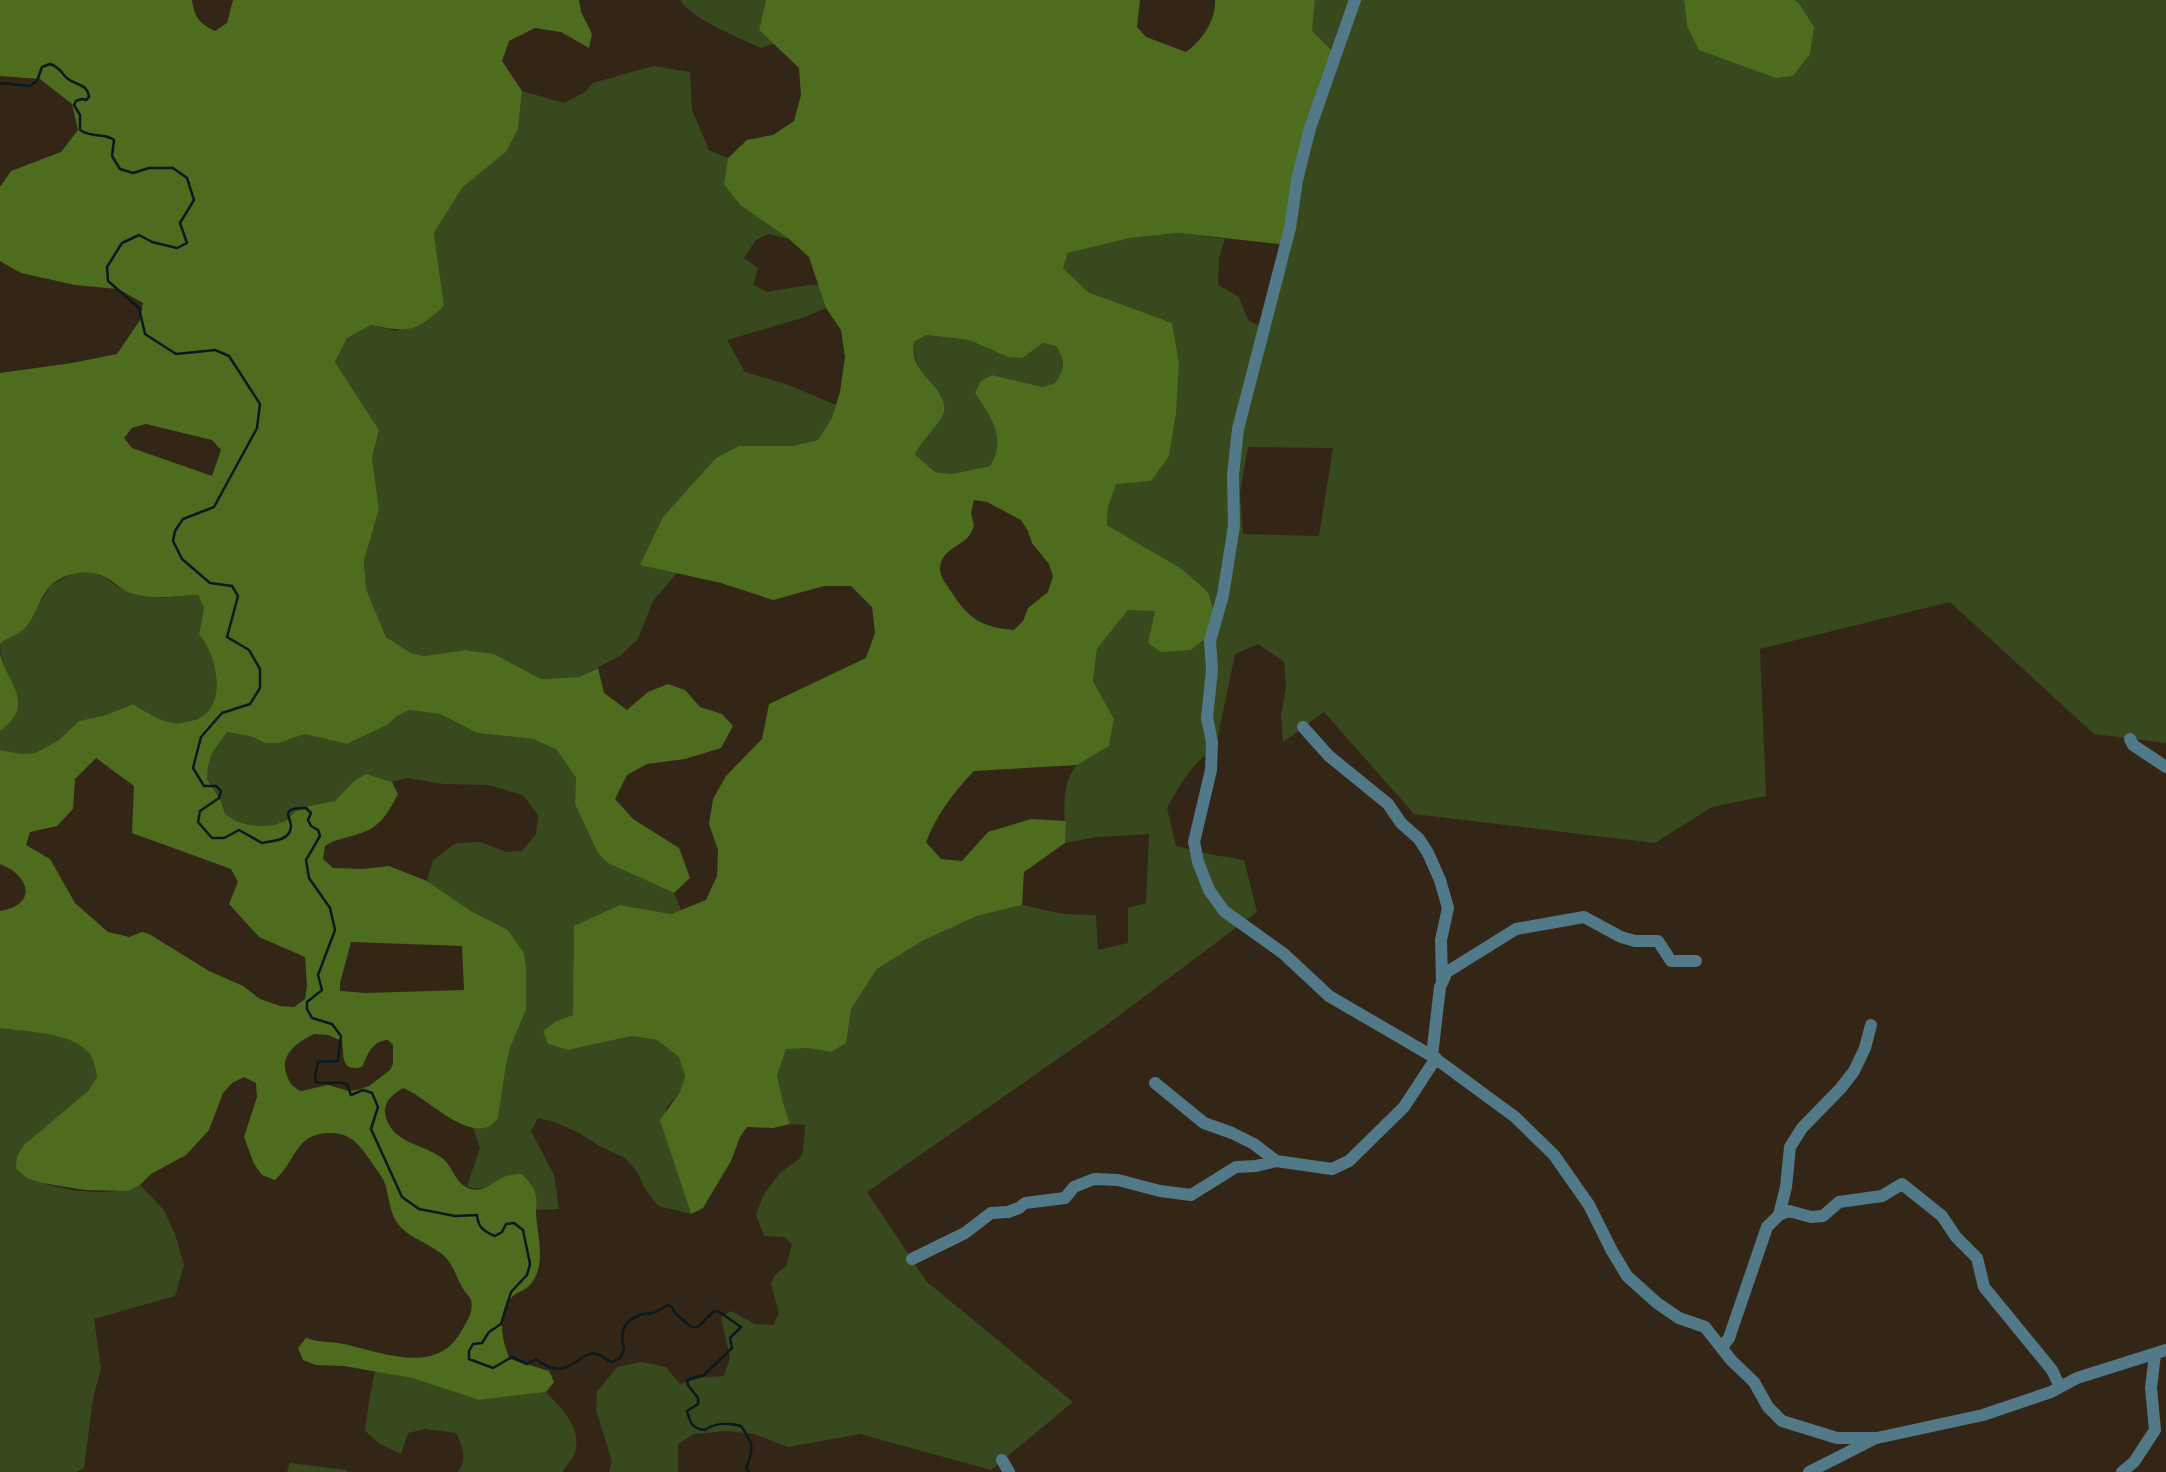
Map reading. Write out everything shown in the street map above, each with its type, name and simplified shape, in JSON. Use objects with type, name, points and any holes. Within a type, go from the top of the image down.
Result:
[{"type":"street","points":[[1355,0],[1310,128],[1297,180],[1290,228],[1238,429],[1233,475],[1234,526],[1223,596],[1210,641],[1212,670],[1207,718],[1212,742],[1211,770],[1194,842],[1198,862],[1209,890],[1224,911],[1284,954],[1329,996],[1434,1057],[1515,1117],[1554,1155],[1590,1205],[1627,1276],[1657,1303],[1679,1318],[1705,1327],[1731,1360],[1754,1382],[1768,1407],[1782,1421],[1837,1438],[1877,1438],[1983,1415],[2041,1396],[2077,1378],[2160,1352]]},
{"type":"street","points":[[1303,727],[1329,756],[1388,804],[1401,823],[1419,839],[1429,853],[1448,908],[1441,940],[1443,982]]},
{"type":"street","points":[[2130,739],[2133,745],[2166,767]]},
{"type":"street","points":[[912,1259],[965,1233],[991,1213],[1007,1212],[1025,1203],[1065,1198],[1074,1186],[1094,1179],[1118,1180],[1160,1191],[1191,1195],[1236,1167],[1276,1161],[1332,1169],[1349,1161],[1404,1107],[1434,1057],[1437,1004],[1447,972],[1516,929],[1584,917],[1621,937],[1658,942],[1671,961],[1696,961]]},
{"type":"street","points":[[1722,1347],[1729,1338],[1767,1227],[1779,1214],[1786,1187],[1790,1147],[1802,1128],[1854,1071],[1871,1025]]},
{"type":"street","points":[[1155,1083],[1204,1124],[1254,1144],[1276,1161]]},
{"type":"street","points":[[1779,1214],[1789,1211],[1811,1217],[1823,1216],[1839,1202],[1882,1196],[1902,1184],[1942,1216],[1956,1237],[1977,1258],[1984,1287],[2052,1370],[2060,1387]]},
{"type":"street","points":[[2122,1472],[2134,1462],[2155,1430],[2151,1388],[2160,1352]]},
{"type":"street","points":[[1809,1472],[1877,1438]]},
{"type":"green space","points":[[0,0],[192,0],[199,19],[215,31],[227,23],[233,0],[579,0],[581,12],[592,34],[589,48],[561,32],[535,28],[509,41],[502,61],[522,91],[518,129],[506,152],[462,188],[434,233],[444,306],[426,321],[411,328],[394,329],[371,325],[347,338],[335,362],[379,430],[372,458],[379,509],[364,561],[366,589],[386,637],[411,653],[424,656],[465,650],[494,654],[541,679],[579,677],[598,668],[604,693],[627,710],[648,692],[668,684],[685,690],[700,707],[722,714],[733,726],[721,748],[685,759],[647,764],[627,775],[615,799],[633,819],[679,848],[690,878],[674,893],[608,863],[598,853],[575,804],[576,778],[557,750],[533,739],[477,733],[440,714],[409,710],[387,725],[347,744],[305,734],[279,743],[265,743],[253,737],[227,732],[212,753],[207,779],[221,801],[225,814],[236,821],[262,826],[287,820],[296,811],[309,806],[335,801],[355,780],[366,774],[392,782],[398,794],[384,818],[368,830],[325,846],[323,859],[333,868],[389,866],[427,881],[471,911],[508,930],[524,953],[526,1010],[510,1048],[498,1118],[490,1126],[469,1127],[403,1088],[390,1098],[385,1113],[393,1131],[442,1158],[465,1187],[482,1189],[505,1177],[521,1174],[533,1187],[540,1247],[539,1265],[531,1284],[507,1303],[502,1327],[510,1359],[549,1371],[554,1382],[546,1392],[479,1400],[412,1378],[344,1366],[316,1365],[303,1360],[298,1348],[306,1338],[411,1358],[440,1353],[452,1344],[462,1330],[472,1304],[447,1259],[405,1231],[396,1221],[383,1179],[356,1142],[346,1136],[332,1133],[311,1137],[298,1149],[275,1180],[262,1175],[254,1164],[244,1137],[257,1097],[256,1083],[244,1077],[232,1083],[223,1093],[209,1130],[186,1155],[151,1174],[140,1185],[128,1191],[85,1190],[42,1183],[27,1178],[16,1169],[17,1156],[24,1145],[88,1091],[97,1077],[91,1056],[79,1045],[58,1036],[0,1028],[0,911],[20,903],[26,889],[18,875],[0,864],[0,750],[22,754],[35,753],[59,740],[79,721],[106,715],[133,704],[168,722],[190,721],[203,716],[211,708],[217,683],[211,656],[199,634],[204,608],[198,595],[142,596],[126,591],[107,578],[93,573],[71,574],[51,585],[21,632],[0,644],[0,373],[117,354],[140,320],[143,303],[118,289],[75,285],[21,273],[0,261],[0,187],[11,171],[61,152],[78,130],[72,104],[40,79],[0,76]],"holes":[[[146,424],[212,440],[221,450],[212,476],[132,448],[124,438],[132,428]],[[96,758],[134,786],[132,833],[231,869],[238,882],[229,904],[259,937],[305,957],[305,999],[294,1007],[280,1006],[260,999],[243,986],[209,971],[149,934],[142,932],[129,937],[108,932],[75,903],[50,859],[26,845],[30,832],[57,826],[73,809],[75,779]],[[351,942],[462,946],[464,990],[366,993],[340,991]],[[314,1034],[328,1035],[342,1041],[345,1062],[355,1068],[362,1067],[374,1046],[388,1040],[393,1045],[393,1064],[390,1070],[369,1086],[357,1090],[349,1091],[328,1085],[301,1091],[290,1082],[285,1066],[288,1054],[297,1044]]]},
{"type":"green space","points":[[680,0],[766,0],[759,30],[774,44],[761,48],[729,34],[694,14]]},
{"type":"green space","points":[[766,0],[1140,0],[1137,27],[1146,37],[1186,52],[1207,29],[1215,8],[1215,0],[1315,0],[1312,31],[1333,52],[1288,245],[1178,233],[1130,238],[1068,253],[1063,268],[1088,292],[1172,323],[1179,363],[1176,413],[1169,456],[1151,481],[1116,484],[1108,508],[1107,525],[1182,569],[1208,592],[1215,615],[1207,637],[1191,650],[1161,652],[1148,643],[1155,611],[1128,610],[1097,649],[1093,681],[1114,719],[1109,746],[1077,765],[974,771],[966,779],[940,813],[926,842],[941,859],[962,861],[988,832],[1031,819],[1066,821],[1065,843],[1024,872],[1022,905],[977,916],[924,940],[877,969],[851,1009],[846,1043],[831,1052],[808,1048],[786,1049],[777,1076],[790,1124],[773,1128],[747,1127],[731,1161],[703,1208],[691,1214],[660,1120],[680,1092],[685,1076],[679,1057],[657,1040],[632,1036],[568,1050],[548,1044],[543,1031],[556,1021],[573,1015],[574,926],[620,905],[671,914],[706,900],[717,876],[718,850],[709,824],[713,799],[726,776],[762,739],[769,704],[866,658],[875,633],[872,607],[851,586],[824,586],[773,600],[721,583],[640,565],[663,517],[716,458],[739,446],[792,446],[818,440],[832,418],[840,392],[845,357],[841,330],[826,308],[809,257],[789,239],[740,205],[724,184],[728,158],[747,140],[773,135],[794,121],[801,95],[799,68],[759,30]],"holes":[[[926,335],[969,340],[1008,357],[1022,358],[1043,343],[1056,346],[1059,352],[1063,365],[1055,383],[1043,387],[992,375],[981,381],[975,393],[991,420],[997,437],[995,456],[990,466],[951,474],[935,472],[915,454],[944,412],[942,399],[920,370],[914,356],[914,342]],[[974,500],[987,502],[1021,520],[1032,543],[1049,564],[1053,576],[1048,592],[1028,608],[1023,621],[1014,630],[982,623],[967,613],[941,575],[940,565],[943,558],[967,538],[974,526],[971,513]]]},
{"type":"green space","points":[[1315,0],[1684,0],[1687,26],[1800,5],[1795,0],[2166,0],[2166,743],[2094,734],[1950,602],[1760,649],[1766,796],[1712,807],[1655,843],[1414,814],[1324,712],[1283,742],[1281,716],[1286,686],[1284,662],[1258,644],[1235,654],[1216,746],[1188,774],[1167,808],[1176,846],[1244,860],[1257,912],[1105,1026],[867,1192],[927,1282],[1073,1402],[991,1470],[860,1434],[788,1447],[754,1434],[727,1431],[694,1434],[678,1444],[678,1472],[609,1472],[612,1461],[596,1410],[597,1392],[617,1367],[642,1362],[666,1367],[680,1384],[698,1378],[724,1376],[730,1358],[721,1317],[731,1311],[755,1324],[773,1325],[779,1314],[771,1283],[775,1275],[786,1266],[792,1244],[784,1237],[764,1236],[756,1214],[764,1194],[780,1173],[799,1159],[803,1152],[805,1125],[790,1124],[777,1076],[786,1048],[831,1052],[851,1009],[877,969],[924,940],[977,916],[1022,905],[1063,914],[1096,915],[1098,950],[1128,943],[1128,908],[1146,903],[1149,834],[1096,837],[1065,843],[1064,803],[1067,783],[1076,766],[1109,746],[1114,719],[1093,681],[1097,649],[1128,610],[1155,610],[1208,592],[1182,569],[1107,525],[1108,508],[1116,483],[1151,481],[1172,323],[1088,292],[1063,268],[1068,253],[1130,238],[1178,233],[1225,239],[1219,257],[1218,285],[1239,297],[1248,320],[1265,329],[1290,254],[1288,245]],"holes":[[[1248,447],[1333,448],[1319,536],[1243,534],[1240,493]]]},
{"type":"green space","points":[[1684,0],[1795,0],[1814,27],[1810,54],[1793,76],[1776,78],[1699,50],[1687,26]]},
{"type":"green space","points":[[653,66],[690,72],[692,110],[709,150],[728,158],[725,184],[740,205],[789,239],[768,234],[756,240],[744,258],[758,268],[753,285],[767,292],[819,285],[826,308],[802,318],[727,340],[745,372],[786,384],[836,405],[832,418],[818,440],[792,446],[739,446],[640,565],[677,573],[653,601],[638,639],[620,656],[579,677],[541,679],[494,654],[465,650],[424,656],[411,653],[386,637],[366,589],[364,561],[379,509],[372,458],[379,430],[335,362],[347,338],[371,325],[397,331],[444,306],[434,233],[462,188],[506,152],[518,129],[522,91],[564,103],[585,92],[593,83]]},
{"type":"green space","points":[[926,335],[969,340],[1008,357],[1022,357],[1043,343],[1056,346],[1059,352],[1063,364],[1055,383],[1043,387],[992,375],[975,393],[995,428],[997,437],[995,456],[990,466],[951,474],[935,472],[915,454],[921,442],[938,422],[942,397],[922,372],[914,351],[914,342]]},
{"type":"green space","points":[[76,572],[92,572],[119,588],[159,598],[198,595],[204,608],[199,633],[211,655],[217,683],[211,708],[203,716],[175,723],[157,718],[133,704],[106,715],[79,721],[59,740],[35,753],[22,754],[0,750],[0,731],[17,710],[18,700],[0,644],[22,631],[51,585]]},
{"type":"green space","points":[[0,654],[17,694],[18,703],[11,721],[0,731]]},
{"type":"green space","points":[[409,710],[440,714],[477,733],[533,739],[557,750],[576,778],[575,804],[609,863],[674,893],[681,910],[671,914],[620,905],[573,1015],[556,1021],[543,1031],[548,1044],[568,1050],[632,1036],[657,1040],[679,1056],[685,1076],[680,1092],[666,1108],[667,1139],[691,1214],[658,1206],[644,1187],[638,1173],[625,1158],[579,1133],[538,1118],[531,1131],[554,1175],[559,1209],[536,1210],[536,1195],[531,1183],[508,1175],[484,1188],[467,1186],[480,1148],[473,1128],[488,1127],[510,1048],[526,1010],[526,967],[524,953],[508,930],[471,911],[427,881],[433,860],[456,843],[480,842],[507,852],[522,851],[536,834],[538,815],[523,795],[488,785],[444,784],[406,778],[392,782],[366,774],[355,780],[336,801],[309,806],[296,811],[287,820],[262,826],[236,821],[225,814],[221,801],[207,779],[212,753],[227,732],[253,737],[265,743],[279,743],[305,734],[347,744],[387,725]]},
{"type":"green space","points":[[0,1028],[58,1036],[79,1045],[91,1056],[97,1077],[88,1091],[16,1169],[42,1183],[76,1190],[111,1192],[140,1185],[164,1210],[175,1234],[184,1265],[175,1296],[94,1319],[101,1368],[93,1399],[84,1468],[76,1472],[0,1472]]},
{"type":"green space","points":[[375,1371],[412,1378],[479,1400],[546,1392],[573,1427],[576,1434],[574,1455],[563,1472],[458,1472],[463,1457],[456,1433],[425,1429],[408,1433],[401,1454],[380,1444],[365,1431]]},
{"type":"green space","points":[[290,1463],[346,1470],[348,1472],[287,1472]]},
{"type":"waterway","points":[[0,83],[30,86],[37,81],[42,67],[53,65],[68,79],[86,89],[89,97],[76,101],[74,105],[80,115],[80,130],[114,140],[112,156],[120,169],[133,173],[149,168],[173,168],[187,178],[194,200],[180,223],[187,243],[177,248],[152,242],[139,235],[122,243],[107,267],[108,281],[139,308],[145,334],[176,354],[215,350],[229,356],[260,404],[257,428],[214,507],[183,519],[175,531],[173,541],[182,559],[210,583],[232,586],[238,596],[227,637],[249,650],[260,669],[260,688],[250,704],[222,713],[201,737],[193,768],[204,786],[216,786],[221,791],[219,798],[200,811],[198,822],[212,838],[224,838],[239,830],[262,843],[287,836],[291,828],[288,812],[306,808],[311,813],[308,820],[320,836],[306,860],[309,878],[330,908],[335,930],[318,975],[322,990],[307,1002],[307,1009],[312,1018],[332,1024],[341,1036],[338,1061],[318,1062],[316,1082],[347,1084],[351,1095],[363,1090],[372,1093],[378,1107],[371,1129],[402,1197],[419,1209],[455,1216],[477,1215],[482,1228],[495,1236],[502,1232],[506,1224],[514,1223],[523,1230],[530,1264],[527,1275],[511,1292],[501,1324],[489,1332],[482,1343],[473,1344],[469,1359],[493,1368],[512,1357],[527,1364],[536,1359],[557,1369],[572,1365],[590,1354],[599,1355],[612,1362],[620,1358],[624,1349],[624,1327],[636,1317],[668,1305],[691,1327],[698,1327],[713,1312],[718,1311],[741,1327],[730,1338],[732,1348],[704,1375],[687,1380],[698,1398],[698,1404],[687,1411],[692,1424],[697,1428],[705,1430],[722,1424],[741,1426],[751,1447],[746,1468],[749,1472]]}]
